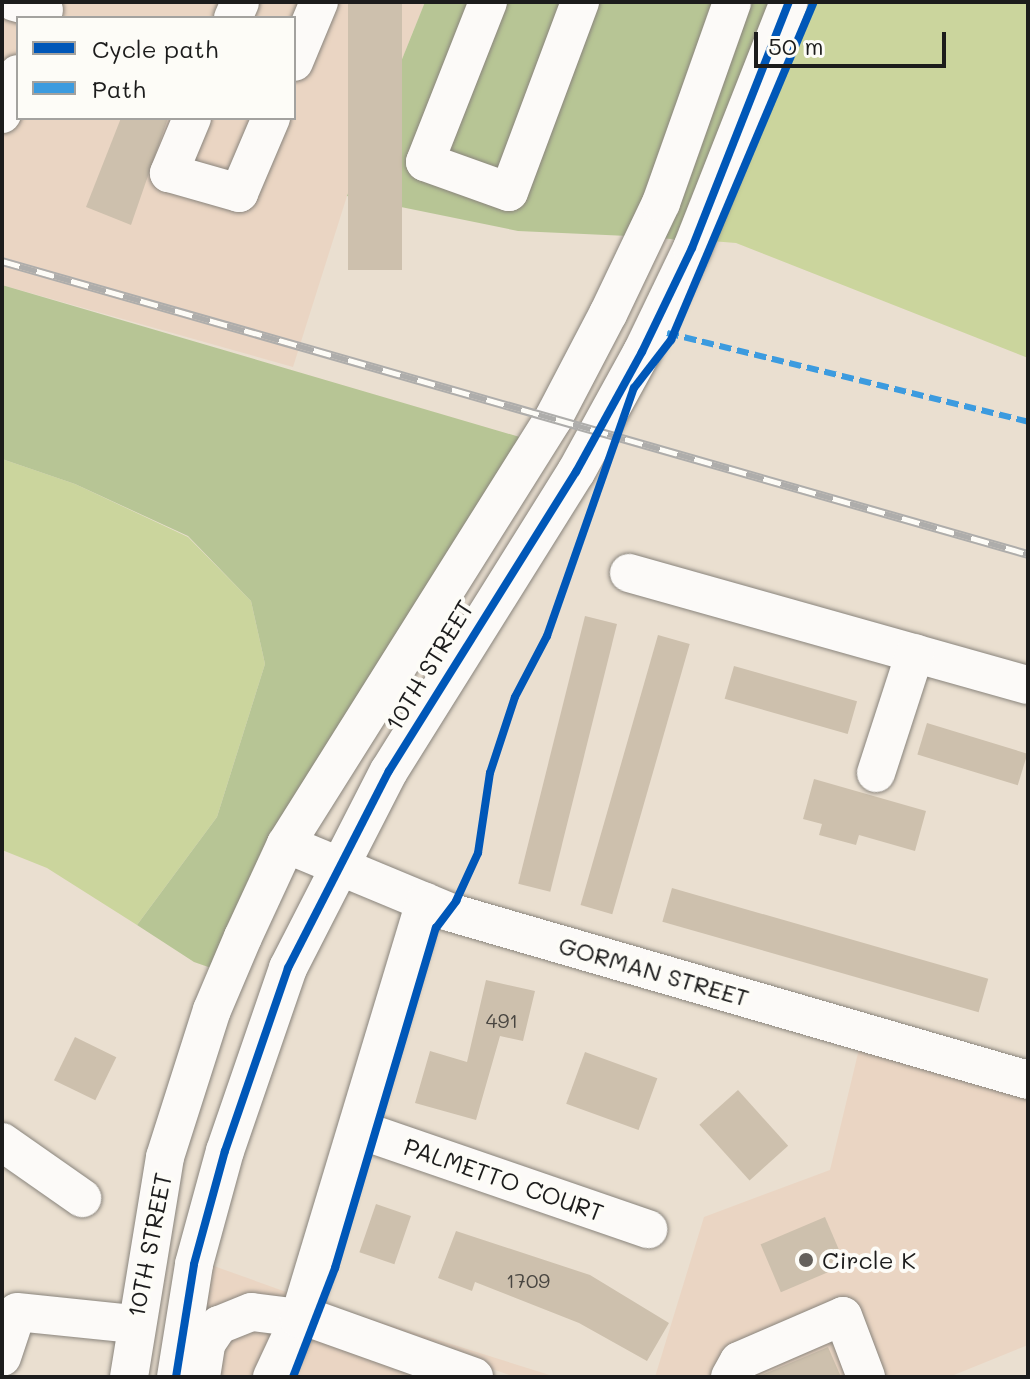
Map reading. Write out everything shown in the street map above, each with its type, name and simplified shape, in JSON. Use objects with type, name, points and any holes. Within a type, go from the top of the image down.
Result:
[{"type":"street","points":[[296,57],[319,2]]},
{"type":"street","points":[[488,2],[425,162],[509,192],[580,2]]},
{"type":"street","name":"10TH STREET","points":[[129,1377],[134,1324],[165,1157],[212,1010],[286,844],[553,419],[608,314],[661,203],[732,2]]},
{"type":"street","name":"10TH STREET","points":[[176,1377],[194,1264],[225,1151],[288,968],[389,771],[576,472],[654,328],[692,248],[789,2]]},
{"type":"street","points":[[2,114],[16,79]]},
{"type":"street","points":[[191,120],[169,173],[239,193],[270,120]]},
{"type":"street","points":[[608,314],[654,328]]},
{"type":"street","points":[[495,511],[534,535]]},
{"type":"street","points":[[629,573],[1028,685]]},
{"type":"street","points":[[876,773],[915,653]]},
{"type":"street","name":"GORMAN STREET","points":[[286,844],[425,902],[1028,1080]]},
{"type":"street","points":[[272,1377],[299,1319],[360,1130],[425,902]]},
{"type":"street","name":"PALMETTO COURT","points":[[360,1130],[648,1229]]},
{"type":"street","points":[[2,1142],[82,1198]]},
{"type":"street","points":[[2,1357],[10,1312],[134,1324]]},
{"type":"street","points":[[201,1377],[211,1335],[233,1316],[252,1312],[299,1319],[474,1377]]},
{"type":"street","points":[[730,1377],[739,1361],[843,1316],[866,1377]]},
{"type":"shaded area","points":[[2,2],[425,2],[347,196],[293,367],[2,285]]},
{"type":"shaded area","points":[[860,1045],[1028,1093],[1028,1345],[949,1377],[655,1377],[704,1217],[830,1170]]},
{"type":"shaded area","points":[[211,1265],[292,1294],[556,1377],[515,1377],[319,1308],[199,1327]]},
{"type":"shaded area","points":[[240,1329],[311,1340],[312,1335],[435,1377],[215,1377],[220,1350]]},
{"type":"green space","points":[[425,2],[717,2],[628,236],[518,231],[347,196]]},
{"type":"green space","points":[[748,2],[773,2],[680,240],[661,238]]},
{"type":"green space","points":[[804,2],[1028,2],[1028,358],[736,243],[711,241]]},
{"type":"green space","points":[[2,285],[523,438],[214,969],[194,962],[137,925],[217,817],[265,664],[251,601],[188,536],[75,484],[2,459]]},
{"type":"green space","points":[[2,459],[75,484],[188,537],[251,601],[265,664],[217,817],[137,925],[47,868],[2,850]]},
{"type":"building","points":[[348,2],[402,2],[402,270],[348,270]]},
{"type":"building","points":[[120,120],[167,120],[131,225],[86,207]]},
{"type":"building","points":[[585,616],[617,624],[550,892],[518,884]]},
{"type":"building","points":[[658,635],[690,644],[612,914],[581,905]]},
{"type":"building","points":[[734,666],[857,701],[848,734],[725,699]]},
{"type":"building","points":[[927,723],[1027,754],[1018,785],[917,755]]},
{"type":"building","points":[[814,779],[926,811],[915,851],[859,835],[856,845],[819,835],[822,824],[803,819]]},
{"type":"building","points":[[672,888],[988,979],[979,1012],[662,922]]},
{"type":"building","points":[[486,980],[535,991],[523,1041],[500,1036],[476,1120],[415,1103],[430,1051],[467,1062]]},
{"type":"building","points":[[75,1037],[116,1057],[95,1100],[54,1080]]},
{"type":"building","points":[[585,1052],[657,1078],[639,1130],[566,1104]]},
{"type":"building","points":[[738,1090],[788,1146],[750,1181],[699,1125]]},
{"type":"building","points":[[376,1204],[411,1216],[394,1264],[359,1252]]},
{"type":"building","points":[[825,1217],[845,1265],[781,1292],[761,1244]]},
{"type":"building","points":[[456,1231],[590,1275],[669,1323],[647,1361],[579,1323],[475,1282],[472,1291],[438,1278]]},
{"type":"building","points":[[828,1347],[841,1377],[757,1377]]},
{"type":"railway","points":[[2,261],[1028,554]]},
{"type":"marked path","points":[[667,333],[1028,422]]},
{"type":"cycle path","points":[[176,1377],[194,1264],[225,1151],[288,968],[389,771],[576,472],[642,352],[692,248],[789,2]]},
{"type":"cycle path","points":[[293,1377],[335,1268],[436,928],[456,901],[478,853],[490,773],[515,697],[547,636],[634,388],[671,340],[814,2]]},
{"type":"place","name":"Circle K","points":[[806,1260]]}]
